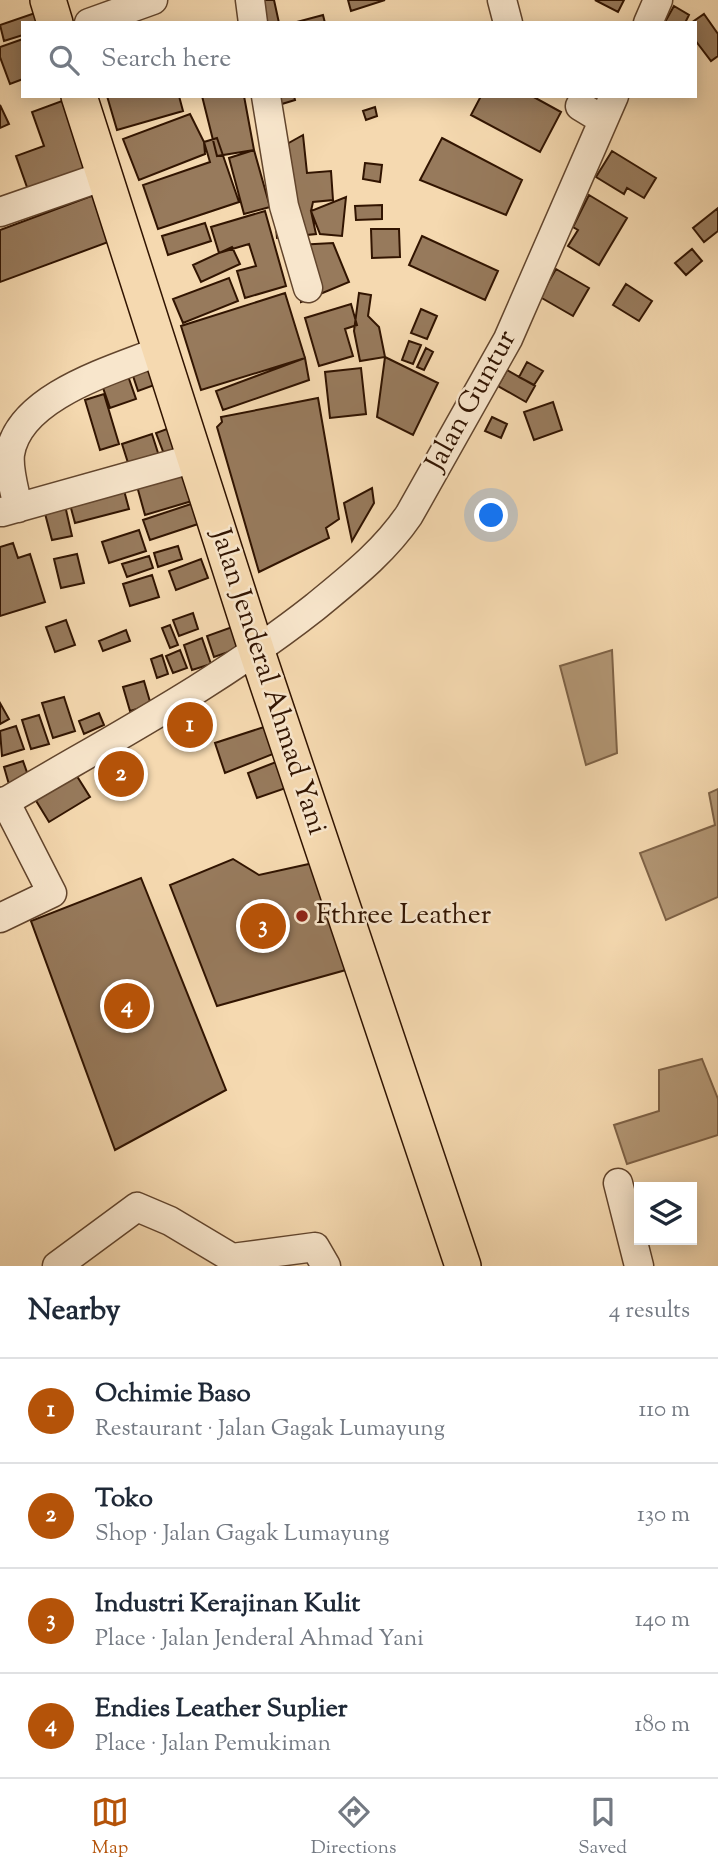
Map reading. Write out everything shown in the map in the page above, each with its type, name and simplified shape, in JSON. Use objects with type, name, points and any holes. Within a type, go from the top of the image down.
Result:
[{"type":"main road","points":[[48,0],[54,21]]},
{"type":"main road","name":"Jalan Jenderal Ahmad Yani","points":[[80,98],[257,653],[463,1266]]},
{"type":"street","points":[[95,21],[153,0]]},
{"type":"street","points":[[250,0],[253,21]]},
{"type":"street","points":[[502,0],[507,21]]},
{"type":"street","points":[[649,21],[658,0]]},
{"type":"street","points":[[266,98],[284,206],[309,288]]},
{"type":"street","name":"Jalan Guntur","points":[[3,803],[257,653],[369,564],[391,542],[409,515],[508,339],[586,104]]},
{"type":"street","points":[[0,212],[104,176]]},
{"type":"street","points":[[160,351],[85,381],[32,412],[13,444],[10,457],[9,510],[195,457]]},
{"type":"street","points":[[0,918],[52,893],[3,803]]},
{"type":"street","points":[[618,1183],[639,1266]]},
{"type":"street","points":[[57,1266],[137,1207],[170,1221],[232,1258],[315,1247],[326,1266]]},
{"type":"shaded area","points":[[612,650],[617,753],[586,765],[560,666]]},
{"type":"shaded area","points":[[718,789],[718,897],[666,920],[640,853],[715,825],[709,793]]},
{"type":"shaded area","points":[[702,1059],[718,1099],[718,1135],[627,1164],[614,1125],[659,1111],[659,1070]]},
{"type":"building","points":[[244,0],[274,0],[279,21],[256,21]]},
{"type":"building","points":[[348,0],[385,0],[351,11]]},
{"type":"building","points":[[595,0],[624,0],[618,12]]},
{"type":"building","points":[[674,6],[689,15],[686,21],[666,21]]},
{"type":"building","points":[[35,13],[37,21],[21,21],[21,36],[4,41],[0,25]]},
{"type":"building","points":[[704,14],[718,34],[718,56],[711,61],[697,43],[697,21],[694,21]]},
{"type":"building","points":[[323,15],[324,21],[300,21]]},
{"type":"building","points":[[21,40],[21,80],[10,84],[0,57],[0,47]]},
{"type":"building","points":[[108,98],[180,98],[183,111],[117,130]]},
{"type":"building","points":[[202,98],[244,98],[254,150],[217,156]]},
{"type":"building","points":[[256,98],[294,98],[295,100],[259,111]]},
{"type":"building","points":[[480,98],[536,98],[561,112],[540,152],[471,115]]},
{"type":"building","points":[[62,101],[86,170],[28,190],[16,156],[44,146],[32,112]]},
{"type":"building","points":[[0,105],[9,124],[0,128]]},
{"type":"building","points":[[375,107],[377,116],[366,120],[363,111]]},
{"type":"building","points":[[190,114],[204,142],[205,154],[139,180],[123,139]]},
{"type":"building","points":[[303,135],[307,173],[331,171],[333,200],[313,202],[311,211],[316,234],[277,238],[269,154]]},
{"type":"building","points":[[217,138],[239,202],[158,229],[143,185],[210,162],[204,142]]},
{"type":"building","points":[[442,138],[522,180],[506,215],[420,180]]},
{"type":"building","points":[[254,150],[270,207],[244,214],[229,158]]},
{"type":"building","points":[[612,151],[656,178],[644,198],[627,188],[624,194],[596,177]]},
{"type":"building","points":[[365,163],[382,165],[380,182],[363,179]]},
{"type":"building","points":[[94,195],[111,241],[0,282],[0,230]]},
{"type":"building","points":[[589,195],[627,218],[599,265],[568,246],[578,230],[573,227]]},
{"type":"building","points":[[346,197],[342,236],[320,234],[311,211]]},
{"type":"building","points":[[382,205],[382,219],[356,220],[355,206]]},
{"type":"building","points":[[718,208],[718,231],[704,242],[693,228]]},
{"type":"building","points":[[265,211],[286,286],[245,298],[237,271],[256,266],[249,244],[219,253],[211,227]]},
{"type":"building","points":[[205,223],[211,241],[168,255],[162,236]]},
{"type":"building","points":[[371,229],[399,229],[400,257],[372,258]]},
{"type":"building","points":[[422,236],[498,271],[485,300],[409,265]]},
{"type":"building","points":[[333,243],[349,282],[301,302],[297,245]]},
{"type":"building","points":[[232,247],[240,264],[201,282],[193,265]]},
{"type":"building","points":[[692,249],[702,261],[686,275],[675,263]]},
{"type":"building","points":[[556,269],[589,288],[573,316],[540,297]]},
{"type":"building","points":[[229,278],[238,301],[183,323],[173,299]]},
{"type":"building","points":[[626,284],[652,301],[639,321],[613,305]]},
{"type":"building","points":[[285,293],[305,358],[201,390],[181,326]]},
{"type":"building","points":[[359,293],[371,295],[368,316],[379,327],[385,357],[360,361],[354,331]]},
{"type":"building","points":[[351,304],[357,325],[345,329],[353,356],[319,366],[305,318]]},
{"type":"building","points":[[421,309],[437,316],[427,339],[411,333]]},
{"type":"building","points":[[409,341],[421,345],[413,364],[402,360]]},
{"type":"building","points":[[426,348],[433,352],[424,370],[417,367]]},
{"type":"building","points":[[385,357],[438,383],[413,435],[377,417]]},
{"type":"building","points":[[305,358],[309,380],[223,410],[216,391]]},
{"type":"building","points":[[527,362],[543,371],[534,385],[519,377]]},
{"type":"building","points":[[154,366],[160,383],[138,391],[132,373]]},
{"type":"building","points":[[361,368],[366,414],[330,418],[325,372]]},
{"type":"building","points":[[507,370],[535,386],[526,402],[498,386]]},
{"type":"building","points":[[127,373],[136,399],[110,408],[101,382]]},
{"type":"building","points":[[104,394],[119,444],[100,450],[85,400]]},
{"type":"building","points":[[318,398],[339,519],[326,528],[329,538],[259,572],[217,427],[222,422],[221,417]]},
{"type":"building","points":[[553,402],[562,430],[534,440],[524,412]]},
{"type":"building","points":[[492,417],[507,424],[501,438],[485,431]]},
{"type":"building","points":[[175,426],[182,447],[164,454],[156,433]]},
{"type":"building","points":[[152,434],[159,456],[129,466],[122,444]]},
{"type":"building","points":[[190,463],[202,498],[145,515],[135,479]]},
{"type":"building","points":[[122,483],[129,509],[75,523],[68,497]]},
{"type":"building","points":[[372,488],[374,503],[352,541],[344,503]]},
{"type":"building","points":[[64,501],[72,536],[52,540],[43,506]]},
{"type":"building","points":[[197,502],[204,522],[150,540],[143,520]]},
{"type":"building","points":[[139,530],[146,551],[109,563],[102,542]]},
{"type":"building","points":[[13,543],[18,558],[30,554],[45,602],[0,616],[0,547]]},
{"type":"building","points":[[178,546],[182,559],[158,567],[154,553]]},
{"type":"building","points":[[77,554],[84,583],[61,588],[54,559]]},
{"type":"building","points":[[149,556],[153,568],[127,577],[122,564]]},
{"type":"building","points":[[201,559],[208,578],[176,590],[169,571]]},
{"type":"building","points":[[152,575],[159,597],[130,606],[123,584]]},
{"type":"building","points":[[193,613],[198,629],[179,636],[173,620]]},
{"type":"building","points":[[66,620],[75,645],[55,652],[46,627]]},
{"type":"building","points":[[170,625],[178,645],[170,648],[162,628]]},
{"type":"building","points":[[235,626],[243,647],[214,657],[207,636]]},
{"type":"building","points":[[126,630],[130,641],[103,651],[99,641]]},
{"type":"building","points":[[202,638],[211,664],[192,670],[184,645]]},
{"type":"building","points":[[180,650],[187,668],[173,673],[166,656]]},
{"type":"building","points":[[162,655],[168,674],[157,678],[151,659]]},
{"type":"building","points":[[144,681],[151,705],[130,711],[123,687]]},
{"type":"building","points":[[64,697],[75,731],[53,738],[42,703]]},
{"type":"building","points":[[0,703],[9,719],[0,724]]},
{"type":"building","points":[[99,713],[104,725],[84,734],[79,721]]},
{"type":"building","points":[[39,715],[49,744],[31,749],[22,720]]},
{"type":"building","points":[[16,726],[24,749],[2,756],[0,731]]},
{"type":"building","points":[[264,727],[273,754],[225,773],[215,743]]},
{"type":"building","points":[[23,761],[30,781],[10,788],[4,767]]},
{"type":"building","points":[[276,762],[286,788],[257,798],[248,773]]},
{"type":"building","points":[[75,773],[90,797],[49,822],[35,799]]},
{"type":"building","points":[[233,859],[259,875],[318,862],[353,968],[217,1006],[170,885]]},
{"type":"building","points":[[141,878],[226,1090],[115,1150],[31,921]]},
{"type":"place","name":"Ochimie Baso","points":[[190,725]]},
{"type":"place","name":"Toko","points":[[121,774]]},
{"type":"place","name":"Fthree Leather","points":[[302,916]]},
{"type":"place","name":"Industri Kerajinan Kulit","points":[[263,926]]},
{"type":"place","name":"Endies Leather Suplier","points":[[127,1006]]}]
